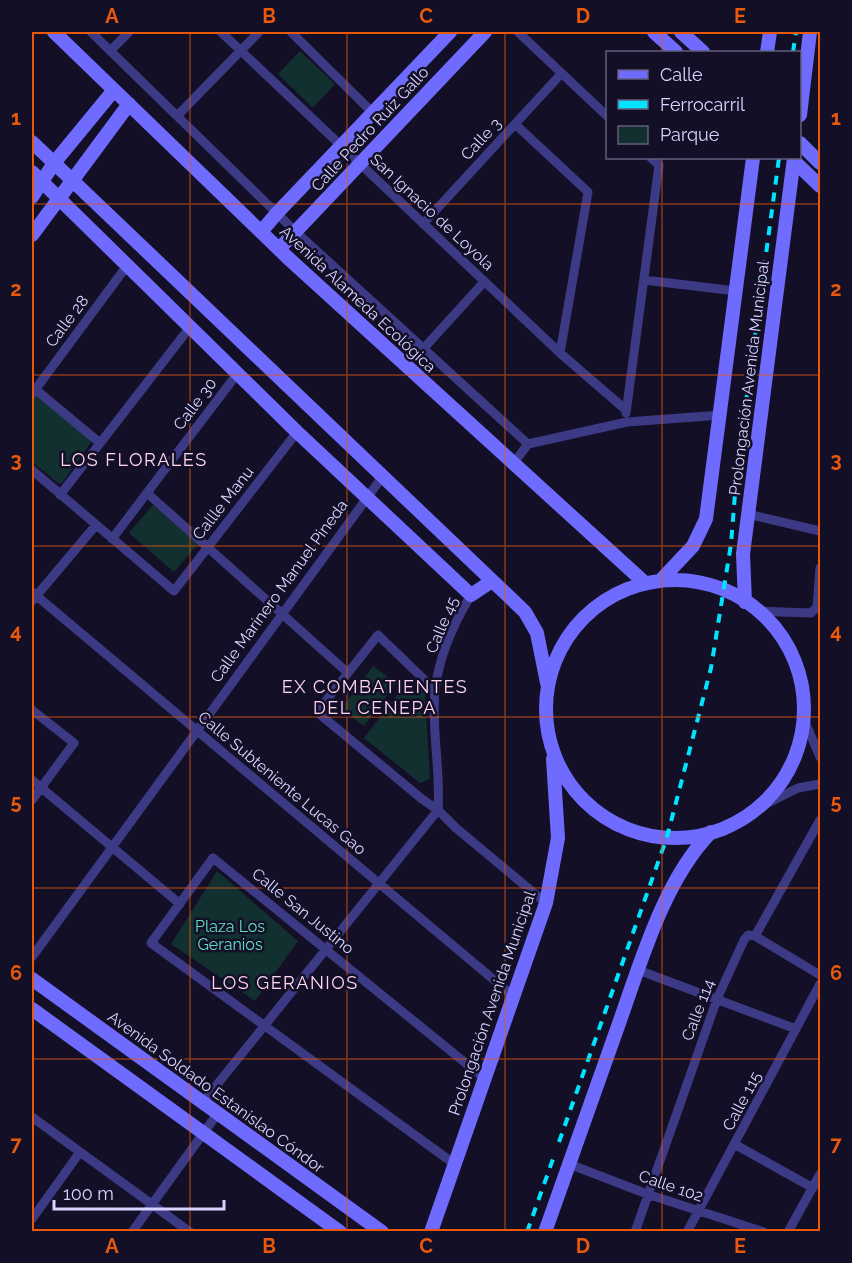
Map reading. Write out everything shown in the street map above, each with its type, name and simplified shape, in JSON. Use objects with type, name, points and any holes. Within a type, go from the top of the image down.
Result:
[{"type":"main road","name":"Avenida Alameda Ecológica","points":[[54,32],[279,249],[645,584]]},
{"type":"main road","name":"Calle Pedro Ruiz Gallo","points":[[261,232],[450,32]]},
{"type":"main road","name":"Calle Pedro Ruiz Gallo","points":[[279,249],[485,32]]},
{"type":"main road","points":[[654,32],[675,51]]},
{"type":"main road","points":[[681,32],[699,51]]},
{"type":"main road","points":[[767,51],[770,32]]},
{"type":"main road","points":[[801,109],[813,36]]},
{"type":"main road","points":[[32,197],[54,164],[114,90]]},
{"type":"main road","points":[[32,235],[129,104]]},
{"type":"main road","points":[[32,142],[525,612],[537,633],[548,686]]},
{"type":"main road","points":[[801,144],[820,163]]},
{"type":"main road","name":"Prolongación Avenida Municipal","points":[[660,581],[693,546],[703,528],[721,415],[753,159]]},
{"type":"main road","points":[[794,159],[820,186]]},
{"type":"main road","name":"Prolongación Avenida Municipal","points":[[746,602],[743,554],[794,159]]},
{"type":"main road","points":[[32,172],[57,200],[365,498],[471,596],[492,581]]},
{"type":"main road","name":"Prolongación Avenida Municipal","points":[[431,1232],[453,1163],[546,903],[558,838],[551,745],[546,716],[548,686],[563,644],[581,620],[617,593],[660,581],[704,584],[724,590],[758,611],[778,633],[793,659],[802,687],[803,717],[793,760],[778,786],[758,808],[732,824],[711,832],[689,837],[660,837],[617,824],[592,807],[571,785],[551,745]]},
{"type":"main road","name":"Prolongación Avenida Municipal","points":[[545,1232],[638,970],[680,873],[693,852],[711,832]]},
{"type":"main road","name":"Avenida Soldado Estanislao Cóndor","points":[[32,979],[382,1232]]},
{"type":"main road","points":[[32,1009],[340,1232]]},
{"type":"street","name":"Avenida Alameda Ecológica","points":[[91,32],[296,232],[528,444]]},
{"type":"street","points":[[111,51],[129,32]]},
{"type":"street","name":"San Ignacio de Loyola","points":[[221,32],[560,353],[626,410]]},
{"type":"street","points":[[177,116],[259,32]]},
{"type":"street","points":[[291,32],[373,112]]},
{"type":"street","points":[[518,32],[606,115]]},
{"type":"street","name":"Calle 3","points":[[423,224],[561,74]]},
{"type":"street","points":[[515,124],[588,192],[560,353]]},
{"type":"street","points":[[627,422],[626,410],[659,165],[652,159]]},
{"type":"street","name":"Calle 28","points":[[33,391],[126,267]]},
{"type":"street","points":[[644,280],[736,291]]},
{"type":"street","points":[[424,348],[484,282]]},
{"type":"street","points":[[60,495],[190,327]]},
{"type":"street","name":"Calle 30","points":[[112,539],[237,374]]},
{"type":"street","points":[[33,391],[100,442]]},
{"type":"street","points":[[513,464],[528,444],[627,422],[721,415]]},
{"type":"street","name":"Callle Manu","points":[[112,539],[174,591],[297,432]]},
{"type":"street","points":[[32,470],[112,539]]},
{"type":"street","name":"Calle Marinero Manuel Pineda","points":[[32,957],[383,476]]},
{"type":"street","points":[[147,493],[283,612],[348,673]]},
{"type":"street","points":[[748,514],[820,531]]},
{"type":"street","points":[[33,596],[96,525]]},
{"type":"street","points":[[758,611],[811,613],[817,608],[820,568]]},
{"type":"street","name":"Calle Subteniente Lucas Gao","points":[[33,596],[513,996]]},
{"type":"street","name":"Calle 45","points":[[438,810],[435,690],[442,659],[458,617],[471,596]]},
{"type":"street","points":[[435,690],[378,635],[317,712],[438,810],[456,828],[546,903]]},
{"type":"street","points":[[32,711],[74,743],[32,800]]},
{"type":"street","points":[[803,717],[820,757]]},
{"type":"street","points":[[32,780],[180,904],[151,943],[453,1163]]},
{"type":"street","points":[[758,808],[798,788],[820,784]]},
{"type":"street","points":[[203,1102],[438,810]]},
{"type":"street","name":"Calle 114","points":[[635,1232],[717,999],[744,940],[748,935],[755,936],[820,820]]},
{"type":"street","name":"Calle San Justino","points":[[180,904],[213,858],[484,1078]]},
{"type":"street","points":[[755,936],[820,975]]},
{"type":"street","points":[[638,970],[796,1029]]},
{"type":"street","name":"Calle 115","points":[[687,1232],[736,1145],[820,984]]},
{"type":"street","points":[[132,1232],[218,1113]]},
{"type":"street","points":[[32,1117],[190,1232]]},
{"type":"street","points":[[736,1145],[813,1188]]},
{"type":"street","points":[[32,1219],[80,1152]]},
{"type":"street","name":"Calle 102","points":[[569,1164],[647,1194],[764,1232]]},
{"type":"street","points":[[788,1232],[820,1174]]},
{"type":"green space","points":[[300,51],[335,84],[313,108],[278,74]]},
{"type":"green space","points":[[37,394],[92,441],[62,483],[58,483],[32,462],[32,398]]},
{"type":"green space","points":[[153,505],[198,544],[174,572],[129,533]]},
{"type":"green space","points":[[373,666],[396,683],[364,726],[341,709]]},
{"type":"green space","points":[[409,679],[425,694],[430,779],[420,783],[364,738]]},
{"type":"green space","name":"Plaza Los Geranios","points":[[217,871],[298,941],[255,1001],[171,944]]},
{"type":"railway","points":[[793,51],[796,32]]},
{"type":"railway","points":[[559,1142],[667,837],[711,668],[731,544],[737,469],[779,159]]},
{"type":"railway","points":[[527,1232],[553,1159]]},
{"type":"district","name":"LOS FLORALES","points":[[134,459]]},
{"type":"district","name":"EX COMBATIENTES DEL CENEPA","points":[[375,696]]},
{"type":"district","name":"LOS GERANIOS","points":[[285,982]]}]
